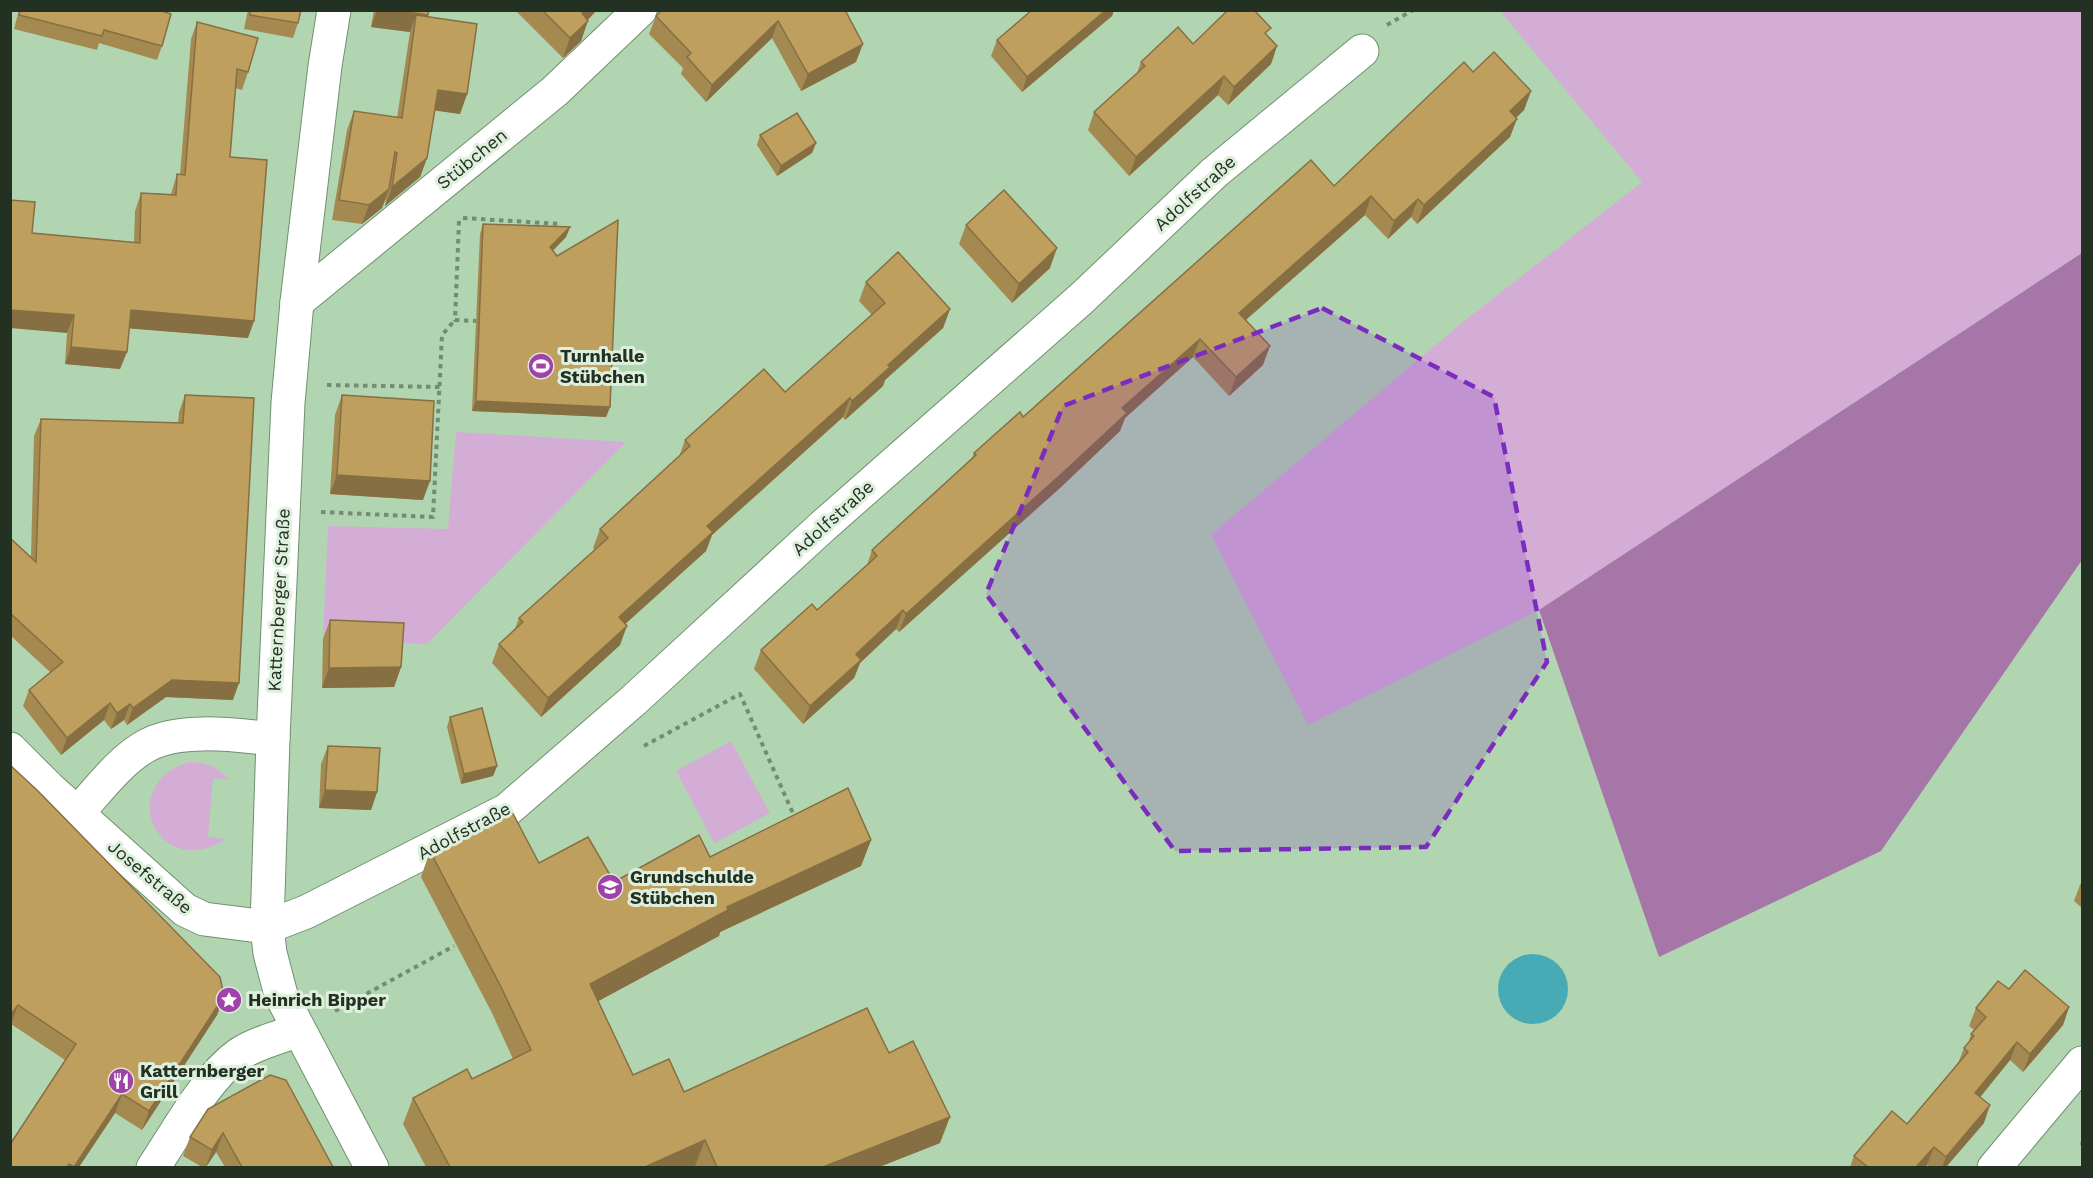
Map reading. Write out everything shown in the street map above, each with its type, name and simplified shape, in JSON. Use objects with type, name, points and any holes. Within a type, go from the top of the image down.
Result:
[{"type":"street","name":"Katternberger Straße","points":[[334,10],[325,66],[297,302],[290,384],[273,739],[267,927],[270,953],[281,995],[372,1167]]},
{"type":"street","name":"Stübchen","points":[[297,302],[555,91],[640,10]]},
{"type":"street","name":"Adolfstraße","points":[[267,927],[306,912],[507,810],[634,700],[832,518],[1081,299],[1214,173],[1362,51]]},
{"type":"street","points":[[77,813],[123,764],[144,746],[161,738],[211,735],[273,739]]},
{"type":"street","name":"Josefstraße","points":[[10,749],[185,910],[204,919],[267,927]]},
{"type":"street","points":[[153,1167],[203,1094],[226,1066],[251,1048],[298,1030]]},
{"type":"street","points":[[1994,1167],[2082,1063]]},
{"type":"path","points":[[283,512],[433,517],[442,335],[455,320],[459,218],[561,224]]},
{"type":"path","points":[[455,320],[476,321]]},
{"type":"path","points":[[290,384],[440,387]]},
{"type":"path","points":[[639,749],[740,694],[799,825]]},
{"type":"path","points":[[785,823],[796,818]]},
{"type":"path","points":[[330,1003],[335,1011],[454,946]]},
{"type":"highlighted area","points":[[1322,308],[1494,397],[1547,662],[1426,847],[1175,851],[986,594],[1063,406]]},
{"type":"shaded area","points":[[1500,11],[2082,11],[2082,253],[1539,610],[1308,725],[1211,535],[1458,326],[1642,182]]},
{"type":"shaded area","points":[[2082,253],[2082,560],[1881,851],[1659,957],[1539,610]]},
{"type":"shaded area","points":[[456,432],[626,442],[427,644],[323,639],[328,526],[448,529]]},
{"type":"shaded area","points":[[731,741],[770,813],[714,843],[676,771]]},
{"type":"shaded area","points":[[189,762],[211,766],[230,780],[213,778],[208,837],[226,839],[202,849],[181,849],[165,840],[154,826],[150,808],[154,790],[166,774]]},
{"type":"water","points":[[1533,954],[1546,957],[1558,964],[1565,976],[1568,989],[1565,1002],[1558,1014],[1546,1021],[1533,1024],[1520,1021],[1508,1014],[1501,1002],[1498,989],[1501,976],[1508,964],[1520,957]]},
{"type":"building","points":[[20,10],[159,10],[171,14],[162,46],[104,30],[102,36],[19,15]]},
{"type":"building","points":[[250,10],[301,10],[298,23],[250,15]]},
{"type":"building","points":[[392,10],[429,10],[428,15]]},
{"type":"building","points":[[542,10],[585,10],[582,13],[588,21],[570,38]]},
{"type":"building","points":[[662,10],[845,10],[863,44],[808,74],[778,21],[712,85],[687,57],[691,53],[656,16]]},
{"type":"building","points":[[1032,10],[1106,10],[1027,77],[997,40]]},
{"type":"building","points":[[1228,10],[1254,10],[1271,28],[1265,33],[1277,46],[1234,87],[1224,76],[1136,157],[1094,112],[1145,66],[1141,62],[1178,27],[1193,44]]},
{"type":"building","points":[[416,15],[477,24],[467,94],[438,90],[427,158],[392,187],[397,153],[395,152],[389,189],[369,205],[339,200],[354,111],[402,118]]},
{"type":"building","points":[[197,22],[258,38],[248,72],[237,69],[230,157],[267,160],[254,321],[131,310],[127,352],[71,347],[74,315],[10,310],[10,200],[35,202],[32,233],[140,243],[141,193],[176,195],[177,174],[185,175]]},
{"type":"building","points":[[1494,52],[1531,91],[1510,111],[1517,119],[1424,205],[1418,199],[1394,221],[1371,196],[1239,313],[1270,346],[1236,377],[1200,339],[1122,408],[1127,413],[1068,468],[906,614],[903,610],[856,654],[861,660],[810,706],[761,650],[812,604],[817,610],[877,556],[872,550],[976,455],[974,453],[1020,412],[1023,417],[1311,160],[1334,186],[1464,62],[1473,72]]},
{"type":"building","points":[[797,113],[816,143],[781,166],[760,135]]},
{"type":"building","points":[[1004,190],[1057,248],[1019,284],[966,225]]},
{"type":"building","name":"Turnhalle Stübchen","points":[[618,220],[610,407],[476,401],[483,224],[570,227],[550,247],[557,256]]},
{"type":"building","points":[[898,252],[950,309],[852,401],[850,398],[707,526],[713,532],[619,617],[627,626],[548,698],[499,644],[523,622],[519,618],[608,538],[600,529],[690,446],[685,440],[764,369],[785,392],[885,303],[866,282]]},
{"type":"building","points":[[185,395],[254,398],[239,683],[172,680],[133,708],[130,704],[117,713],[110,703],[67,738],[29,690],[63,662],[10,613],[10,538],[36,562],[41,419],[183,423]]},
{"type":"building","points":[[342,395],[434,401],[430,481],[337,475]]},
{"type":"building","points":[[330,620],[404,623],[401,667],[329,668]]},
{"type":"building","points":[[482,708],[497,766],[464,774],[450,717]]},
{"type":"building","points":[[328,746],[380,748],[377,792],[325,790]]},
{"type":"building","points":[[10,765],[220,977],[224,996],[149,1111],[122,1094],[74,1167],[69,1164],[67,1167],[10,1167],[10,1142],[76,1044],[18,1005],[10,1016]]},
{"type":"building","points":[[848,788],[871,840],[727,907],[728,910],[590,984],[633,1075],[669,1059],[684,1092],[867,1008],[889,1053],[913,1041],[950,1117],[823,1167],[717,1167],[705,1140],[645,1167],[450,1167],[413,1098],[467,1069],[472,1079],[531,1050],[430,851],[510,808],[539,863],[588,837],[614,882],[699,835],[710,857]]},
{"type":"building","points":[[2025,970],[2069,1007],[2030,1054],[2017,1042],[1975,1093],[1990,1105],[1946,1157],[1934,1147],[1916,1167],[1868,1167],[1854,1156],[1892,1111],[1907,1124],[1968,1052],[1964,1048],[1974,1036],[1971,1034],[1986,1017],[1976,1008],[1998,981],[2009,989]]},
{"type":"building","points":[[270,1075],[286,1080],[333,1167],[242,1167],[223,1133],[212,1150],[190,1137],[208,1109]]},
{"type":"place","name":"Turnhalle Stübchen","points":[[541,366]]},
{"type":"place","name":"Grundschulde Stübchen","points":[[610,887]]},
{"type":"place","name":"Heinrich Bipper","points":[[229,1000]]},
{"type":"place","name":"Katternberger Grill","points":[[121,1081]]}]
